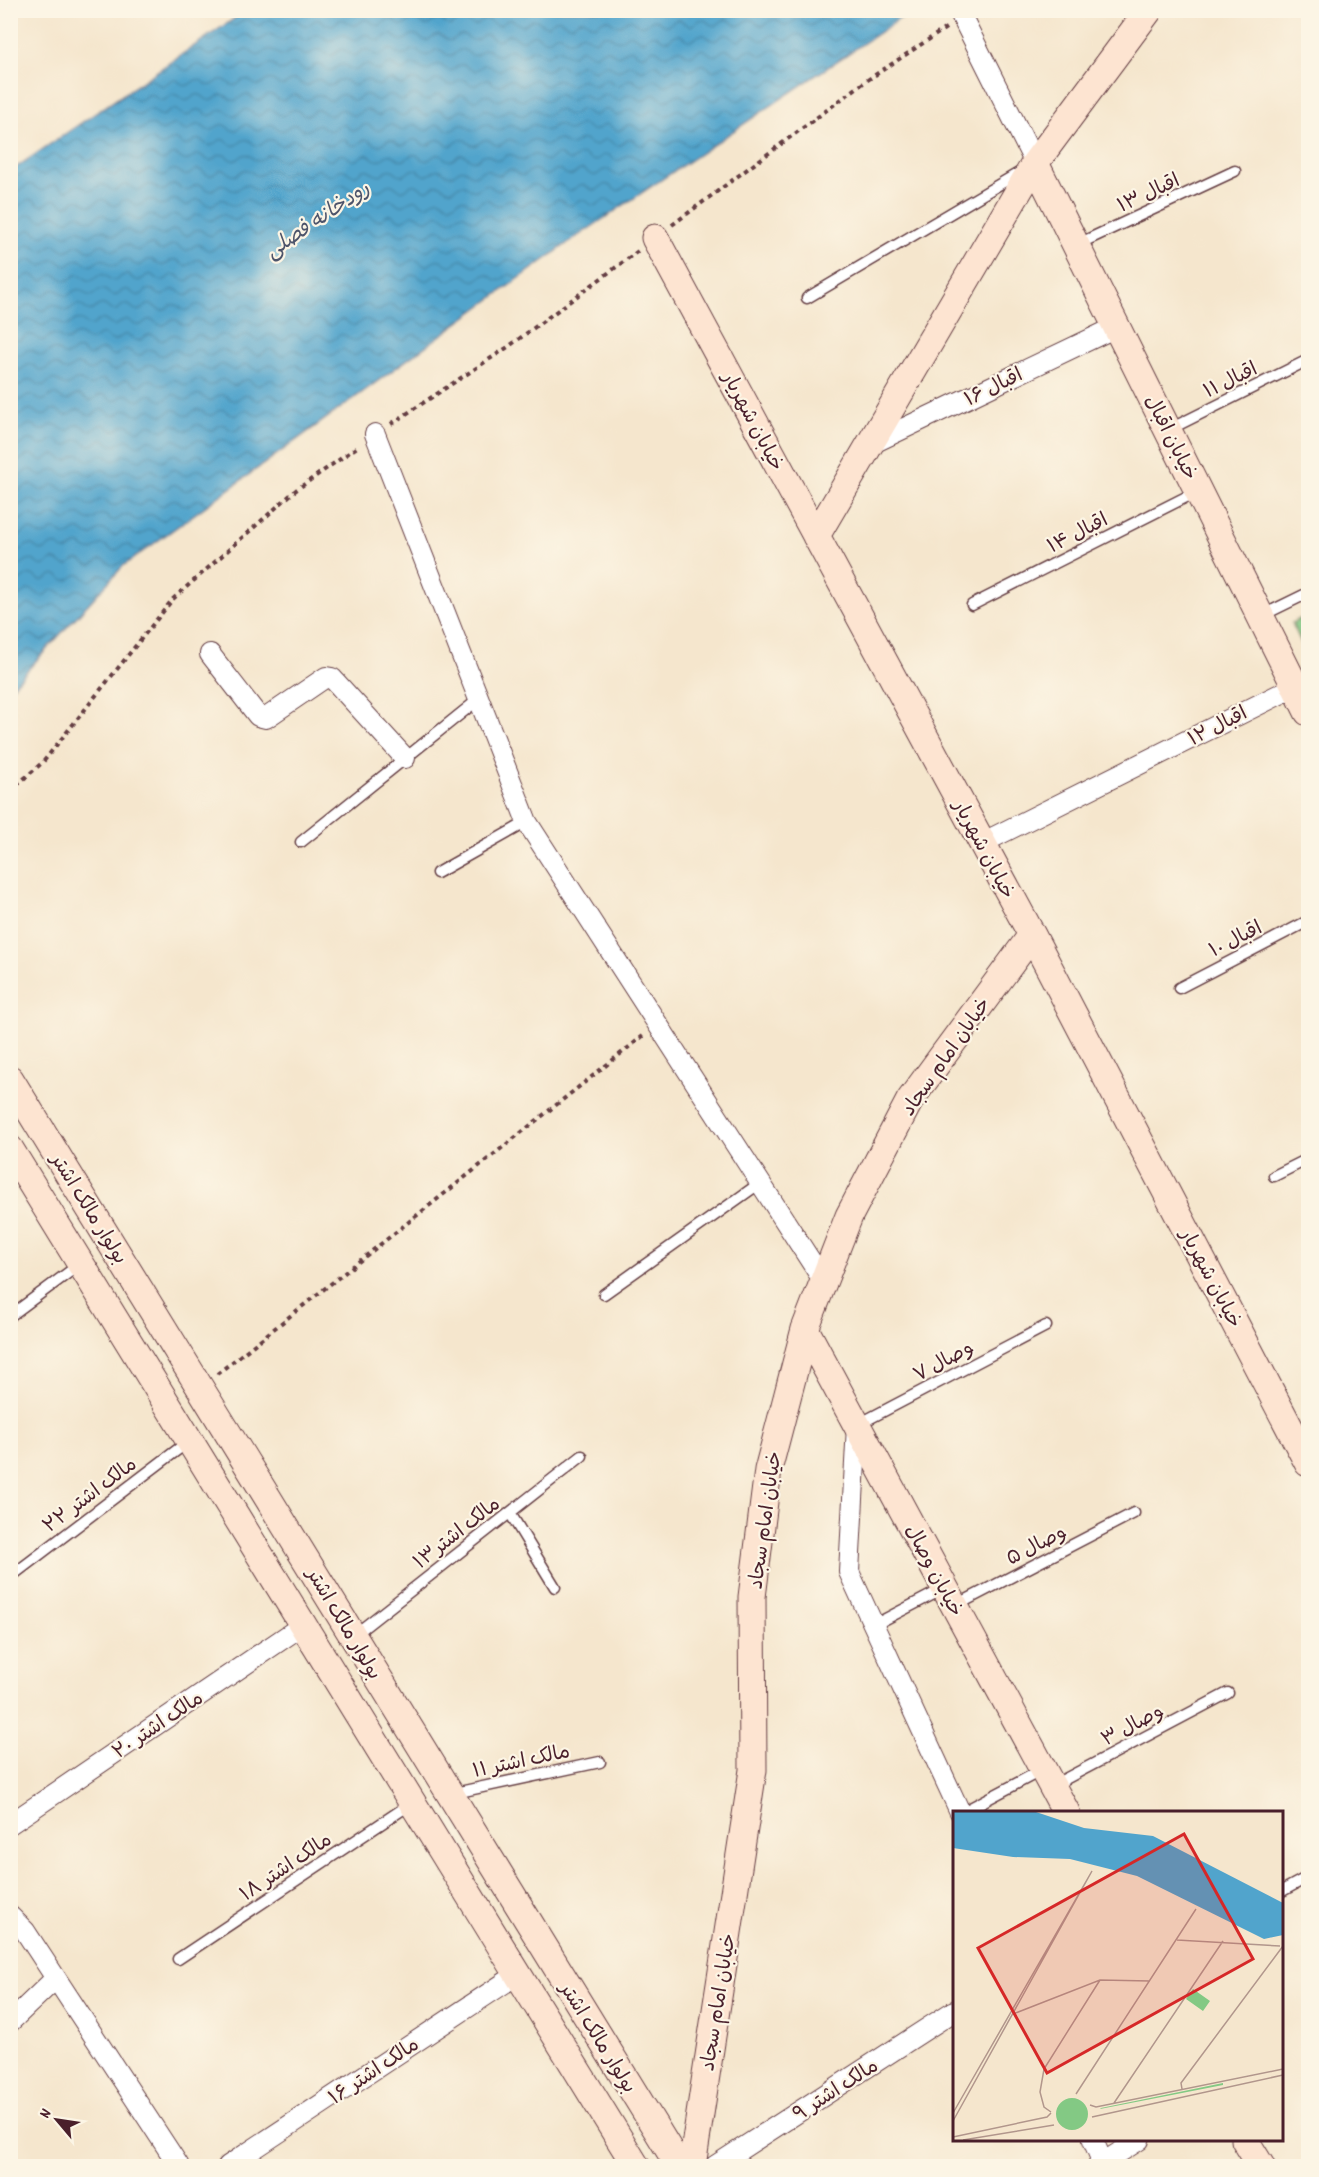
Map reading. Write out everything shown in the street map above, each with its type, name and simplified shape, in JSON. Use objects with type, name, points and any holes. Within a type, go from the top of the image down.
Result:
[{"type":"street","points":[[816,536],[1035,163],[1149,10]]},
{"type":"street","points":[[962,17],[1035,163]]},
{"type":"street","name":"خیابان اقبال","points":[[1035,163],[1308,712]]},
{"type":"street","name":"خیابان شهریار","points":[[655,238],[1032,935],[1308,1463]]},
{"type":"street","name":"اقبال ۱۶","points":[[869,445],[1116,327]]},
{"type":"street","points":[[375,434],[527,822],[823,1280]]},
{"type":"street","points":[[210,654],[258,716],[262,718],[266,718],[326,677],[332,678],[405,758]]},
{"type":"street","name":"اقبال ۱۲","points":[[982,843],[1296,686]]},
{"type":"street","name":"خیابان امام سجاد","points":[[692,2166],[753,1770],[752,1597],[768,1470],[804,1329],[849,1216],[910,1100],[1032,935]]},
{"type":"street","name":"بولوار مالک اشتر","points":[[10,1079],[679,2166]]},
{"type":"street","name":"بولوار مالک اشتر","points":[[10,1149],[585,2083],[632,2165]]},
{"type":"street","name":"خیابان وصال","points":[[804,1329],[1065,1811]]},
{"type":"street","points":[[857,1425],[849,1572],[962,1811]]},
{"type":"street","points":[[247,1533],[277,1513]]},
{"type":"street","name":"مالک اشتر ۲۰","points":[[10,1824],[303,1625]]},
{"type":"street","points":[[10,1916],[25,1930],[179,2166]]},
{"type":"street","name":"مالک اشتر ۱۶","points":[[228,2166],[518,1974]]},
{"type":"street","points":[[10,2022],[56,1978]]},
{"type":"street","name":"مالک اشتر ۹","points":[[715,2166],[953,2012]]},
{"type":"street","points":[[585,2083],[616,2064]]},
{"type":"street","points":[[1094,2141],[1102,2165],[1136,2141]]},
{"type":"street","points":[[1246,2141],[1261,2166]]},
{"type":"lane","points":[[807,298],[1035,163]]},
{"type":"lane","name":"اقبال ۱۳","points":[[1075,245],[1235,171]]},
{"type":"lane","name":"اقبال ۱۱","points":[[1168,430],[1308,360]]},
{"type":"lane","name":"اقبال ۱۴","points":[[972,605],[1198,491]]},
{"type":"lane","points":[[1261,616],[1308,593]]},
{"type":"lane","points":[[302,842],[479,699]]},
{"type":"lane","points":[[437,873],[527,822]]},
{"type":"lane","name":"اقبال ۱۰","points":[[1179,988],[1308,921]]},
{"type":"lane","points":[[1274,1176],[1308,1159]]},
{"type":"lane","points":[[604,1294],[760,1183]]},
{"type":"lane","points":[[10,1316],[81,1263]]},
{"type":"lane","name":"وصال ۷","points":[[857,1425],[1046,1326]]},
{"type":"lane","name":"مالک اشتر ۲۲","points":[[10,1577],[190,1440]]},
{"type":"lane","name":"مالک اشتر۱۳","points":[[353,1636],[582,1456]]},
{"type":"lane","points":[[510,1513],[555,1587]]},
{"type":"lane","name":"وصال ۵","points":[[874,1625],[950,1597],[1134,1513]]},
{"type":"lane","name":"وصال ۳","points":[[964,1811],[1047,1778],[1228,1693]]},
{"type":"lane","name":"مالک اشتر ۱۱","points":[[450,1794],[600,1762]]},
{"type":"lane","name":"مالک اشتر ۱۸","points":[[178,1959],[412,1803]]},
{"type":"lane","points":[[1283,1890],[1308,1876]]},
{"type":"path","points":[[10,791],[43,762],[173,599],[296,490],[375,434],[508,347],[866,81],[962,17]]},
{"type":"path","points":[[200,1387],[658,1024]]},
{"type":"green space","points":[[1308,615],[1308,657],[1292,623]]},
{"type":"water","name":"رودخانه فصلی","points":[[247,10],[911,11],[572,240],[123,566],[11,688],[11,171]]}]
